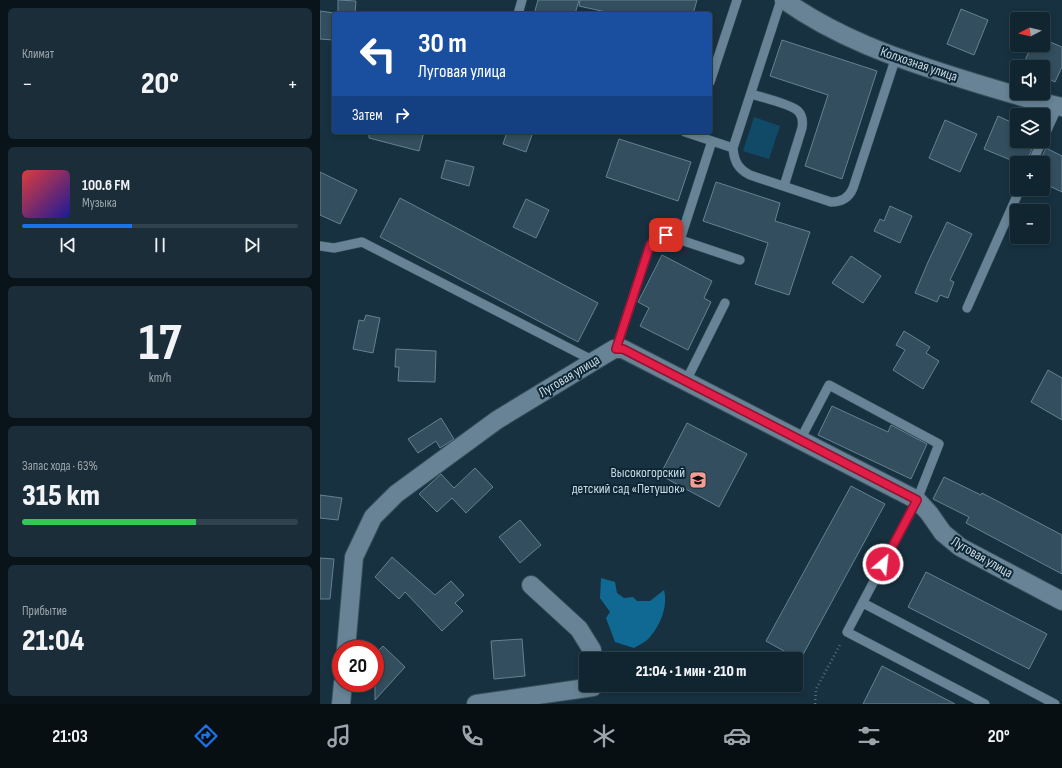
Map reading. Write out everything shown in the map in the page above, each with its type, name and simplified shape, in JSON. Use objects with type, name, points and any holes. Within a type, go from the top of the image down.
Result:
[{"type":"street","name":"Колхозная улица","points":[[783,0],[819,23],[842,35],[896,57],[990,88],[1060,106]]},
{"type":"street","name":"Луговая улица","points":[[347,640],[354,557],[373,517],[396,494],[497,420],[594,360],[616,349],[623,349],[917,500],[929,513],[943,533],[960,546],[1062,601]]},
{"type":"street","points":[[531,585],[579,629],[592,652]]},
{"type":"street","points":[[341,704],[342,692]]},
{"type":"street","points":[[476,704],[592,692]]},
{"type":"lane","points":[[519,12],[522,0]]},
{"type":"lane","points":[[712,76],[737,0]]},
{"type":"lane","points":[[783,0],[734,148],[734,157],[742,171],[831,202],[841,201],[850,194],[853,188],[896,57]]},
{"type":"lane","points":[[751,94],[793,108],[801,115],[803,121],[802,128],[784,186]]},
{"type":"lane","points":[[1050,125],[1060,106]]},
{"type":"lane","points":[[691,134],[734,148]]},
{"type":"lane","points":[[680,240],[712,141]]},
{"type":"lane","points":[[967,308],[1017,196]]},
{"type":"lane","points":[[616,349],[650,245],[653,240],[666,235],[740,260]]},
{"type":"lane","points":[[320,246],[334,248],[362,242],[594,360]]},
{"type":"lane","points":[[686,381],[725,303]]},
{"type":"lane","points":[[800,440],[830,385],[939,444],[917,500],[847,632],[985,704]]},
{"type":"lane","points":[[863,603],[1055,704]]},
{"type":"path","points":[[815,704],[816,689],[847,632]]},
{"type":"shaded area","points":[[754,117],[780,126],[769,159],[743,151]]},
{"type":"shaded area","points":[[601,578],[615,582],[617,593],[624,598],[633,597],[637,601],[650,601],[664,590],[665,602],[663,615],[660,621],[648,639],[634,648],[615,642],[606,618],[610,612],[600,598]]},
{"type":"building","points":[[338,0],[356,1],[355,12],[338,12]]},
{"type":"building","points":[[538,0],[579,0],[576,12],[535,12]]},
{"type":"building","points":[[580,0],[697,0],[694,12],[606,12],[579,6]]},
{"type":"building","points":[[961,9],[988,20],[974,55],[947,44]]},
{"type":"building","points":[[320,11],[332,13],[332,40],[320,39]]},
{"type":"building","points":[[782,40],[877,71],[842,179],[805,166],[828,95],[770,76]]},
{"type":"building","points":[[1050,42],[1062,47],[1062,67],[1055,82],[1050,80],[1050,60],[1025,60],[1029,52],[1050,52]]},
{"type":"building","points":[[998,116],[1010,122],[1010,148],[1032,148],[1029,156],[1010,156],[1010,160],[984,149]]},
{"type":"building","points":[[945,120],[977,134],[960,172],[929,158]]},
{"type":"building","points":[[369,134],[423,134],[419,151],[369,138]]},
{"type":"building","points":[[506,134],[532,134],[526,152],[503,144]]},
{"type":"building","points":[[619,139],[691,162],[678,201],[606,177]]},
{"type":"building","points":[[1046,148],[1062,156],[1062,192],[1050,186],[1050,156],[1042,156]]},
{"type":"building","points":[[446,160],[474,167],[469,186],[441,178]]},
{"type":"building","points":[[320,172],[357,190],[340,224],[320,215]]},
{"type":"building","points":[[716,182],[780,203],[775,221],[810,232],[789,295],[755,284],[768,243],[703,221]]},
{"type":"building","points":[[400,198],[598,303],[578,342],[380,237]]},
{"type":"building","points":[[526,199],[549,210],[536,238],[513,227]]},
{"type":"building","points":[[890,206],[912,216],[900,243],[874,231],[880,219],[884,221]]},
{"type":"building","points":[[947,222],[972,234],[950,280],[954,282],[948,298],[940,295],[937,302],[915,293]]},
{"type":"building","points":[[662,255],[712,281],[704,298],[711,302],[688,350],[640,326],[649,308],[638,302]]},
{"type":"building","points":[[851,256],[881,276],[863,303],[832,283]]},
{"type":"building","points":[[366,315],[380,318],[373,353],[353,349],[359,320],[364,321]]},
{"type":"building","points":[[904,331],[930,347],[926,353],[939,361],[923,389],[893,370],[905,350],[896,345]]},
{"type":"building","points":[[396,349],[436,351],[435,382],[398,381],[399,367],[395,367]]},
{"type":"building","points":[[1048,370],[1062,378],[1062,420],[1031,402]]},
{"type":"building","points":[[832,406],[888,432],[891,425],[927,444],[911,479],[818,435]]},
{"type":"building","points":[[441,418],[454,439],[440,448],[436,441],[418,453],[408,439]]},
{"type":"building","points":[[687,423],[747,454],[719,507],[660,475]]},
{"type":"building","points":[[475,468],[493,487],[466,513],[452,498],[437,512],[419,494],[441,474],[454,488]]},
{"type":"building","points":[[944,477],[981,495],[982,493],[1062,535],[1062,574],[966,523],[969,517],[933,499]]},
{"type":"building","points":[[851,486],[885,504],[803,654],[803,652],[786,652],[766,641]]},
{"type":"building","points":[[320,495],[342,498],[338,520],[320,518]]},
{"type":"building","points":[[520,520],[541,545],[520,563],[499,537]]},
{"type":"building","points":[[392,557],[435,595],[451,581],[464,595],[455,603],[463,611],[442,631],[405,592],[399,599],[375,577]]},
{"type":"building","points":[[320,558],[334,559],[330,599],[320,599]]},
{"type":"building","points":[[926,572],[1047,634],[1029,669],[908,607]]},
{"type":"building","points":[[522,639],[525,676],[494,679],[491,641]]},
{"type":"building","points":[[384,647],[405,667],[384,690]]},
{"type":"building","points":[[882,666],[955,704],[863,704]]},
{"type":"building","points":[[375,692],[382,692],[375,700]]},
{"type":"place","name":"Высокогорский детский сад «Петушок»","points":[[698,480]]},
{"type":"route","points":[[666,235],[657,237],[650,245],[616,349],[623,349],[917,500],[883,564]]}]
